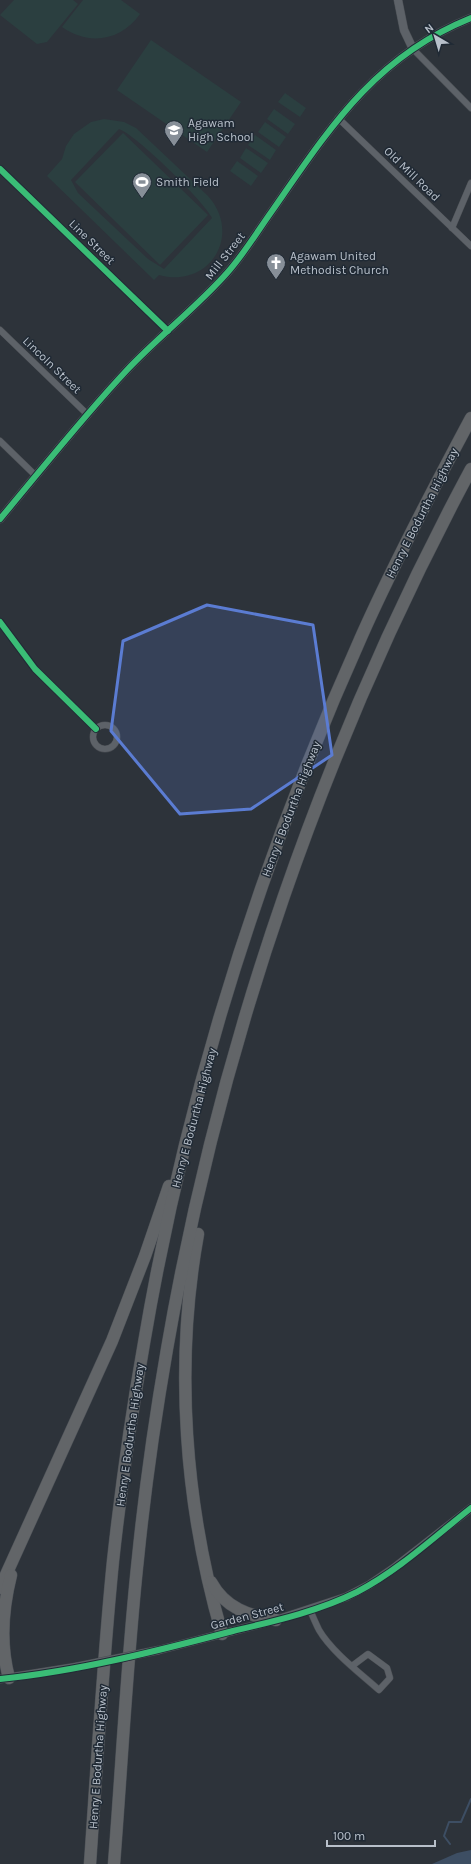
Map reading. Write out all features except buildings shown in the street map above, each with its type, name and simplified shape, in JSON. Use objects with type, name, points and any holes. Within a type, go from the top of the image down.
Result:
[{"type":"highway","name":"Henry E Bodurtha Highway","points":[[90,1864],[111,1582],[123,1477],[143,1345],[158,1267],[171,1208],[196,1110],[220,1020],[247,931],[308,762],[352,658],[390,574],[471,418]]},
{"type":"highway","name":"Henry E Bodurtha Highway","points":[[114,1864],[135,1585],[151,1454],[167,1349],[182,1270],[201,1186],[233,1063],[279,911],[329,774],[397,616],[471,469]]},
{"type":"highway","points":[[222,1634],[203,1560],[191,1469],[185,1384],[186,1327],[196,1242],[233,1063]]},
{"type":"highway","points":[[0,1588],[88,1396],[122,1317],[196,1110]]},
{"type":"highway","points":[[4,1679],[6,1665],[4,1639],[6,1606],[12,1572],[25,1534]]},
{"type":"highway","points":[[203,1560],[212,1585],[226,1601],[248,1614],[276,1620]]},
{"type":"street","points":[[398,0],[404,30],[413,49],[471,108]]},
{"type":"street","name":"Mill Street","points":[[0,519],[127,370],[198,304],[229,271],[338,118],[377,76],[413,49],[439,33],[471,18]]},
{"type":"street","name":"Old Mill Road","points":[[338,118],[471,246]]},
{"type":"street","name":"Line Street","points":[[0,169],[168,331]]},
{"type":"street","points":[[452,228],[471,183]]},
{"type":"street","name":"Lincoln Street","points":[[0,330],[88,415]]},
{"type":"street","points":[[0,441],[36,476]]},
{"type":"street","points":[[0,622],[35,669],[96,729]]},
{"type":"street","name":"Garden Street","points":[[4,1679],[76,1667],[159,1650],[276,1620],[346,1597],[381,1578],[471,1508]]},
{"type":"street","points":[[310,1610],[320,1631],[338,1652],[352,1666],[379,1690],[390,1678],[387,1668],[368,1654],[352,1666]]},
{"type":"highlighted area","points":[[207,605],[313,625],[332,755],[251,809],[180,814],[111,731],[123,641]]},
{"type":"green space","points":[[14,0],[73,0],[78,4],[47,42],[37,44],[0,15]]},
{"type":"green space","points":[[83,0],[121,0],[140,14],[124,30],[114,35],[104,38],[83,37],[62,27]]},
{"type":"green space","points":[[151,40],[241,102],[207,152],[117,90]]},
{"type":"green space","points":[[285,93],[306,108],[300,117],[278,102]]},
{"type":"green space","points":[[274,109],[295,124],[288,134],[267,119]]},
{"type":"green space","points":[[104,119],[124,122],[136,128],[208,196],[218,211],[222,227],[221,242],[215,255],[206,266],[193,274],[177,277],[159,275],[154,280],[47,176],[62,159],[66,146],[74,134],[91,122]],"holes":[[[119,129],[169,169],[197,198],[212,218],[164,269],[148,259],[78,193],[71,180]]]},
{"type":"green space","points":[[265,122],[286,137],[279,147],[258,132]]},
{"type":"green space","name":"Smith Field","points":[[123,133],[208,215],[160,265],[75,182]]},
{"type":"green space","points":[[255,135],[276,150],[270,160],[248,145]]},
{"type":"green space","points":[[246,148],[268,163],[261,173],[240,158]]},
{"type":"green space","points":[[237,161],[258,176],[251,186],[230,171]]},
{"type":"water","points":[[471,1850],[471,1864],[432,1864],[457,1853]]},
{"type":"waterway","points":[[450,1844],[444,1836],[449,1822],[461,1822],[471,1799]]},
{"type":"cycle path","points":[[0,519],[110,388],[152,345],[203,298],[233,266],[334,124],[356,98],[380,75],[407,53],[437,34],[471,18]]},
{"type":"cycle path","points":[[0,169],[168,331]]},
{"type":"cycle path","points":[[0,622],[35,669],[96,729]]},
{"type":"cycle path","points":[[0,1679],[59,1671],[118,1660],[281,1619],[328,1605],[357,1592],[387,1574],[416,1553],[471,1508]]},
{"type":"place","name":"Agawam High School","points":[[174,147]]},
{"type":"place","name":"Smith Field","points":[[142,199]]},
{"type":"place","name":"Agawam United Methodist Church","points":[[276,280]]}]
